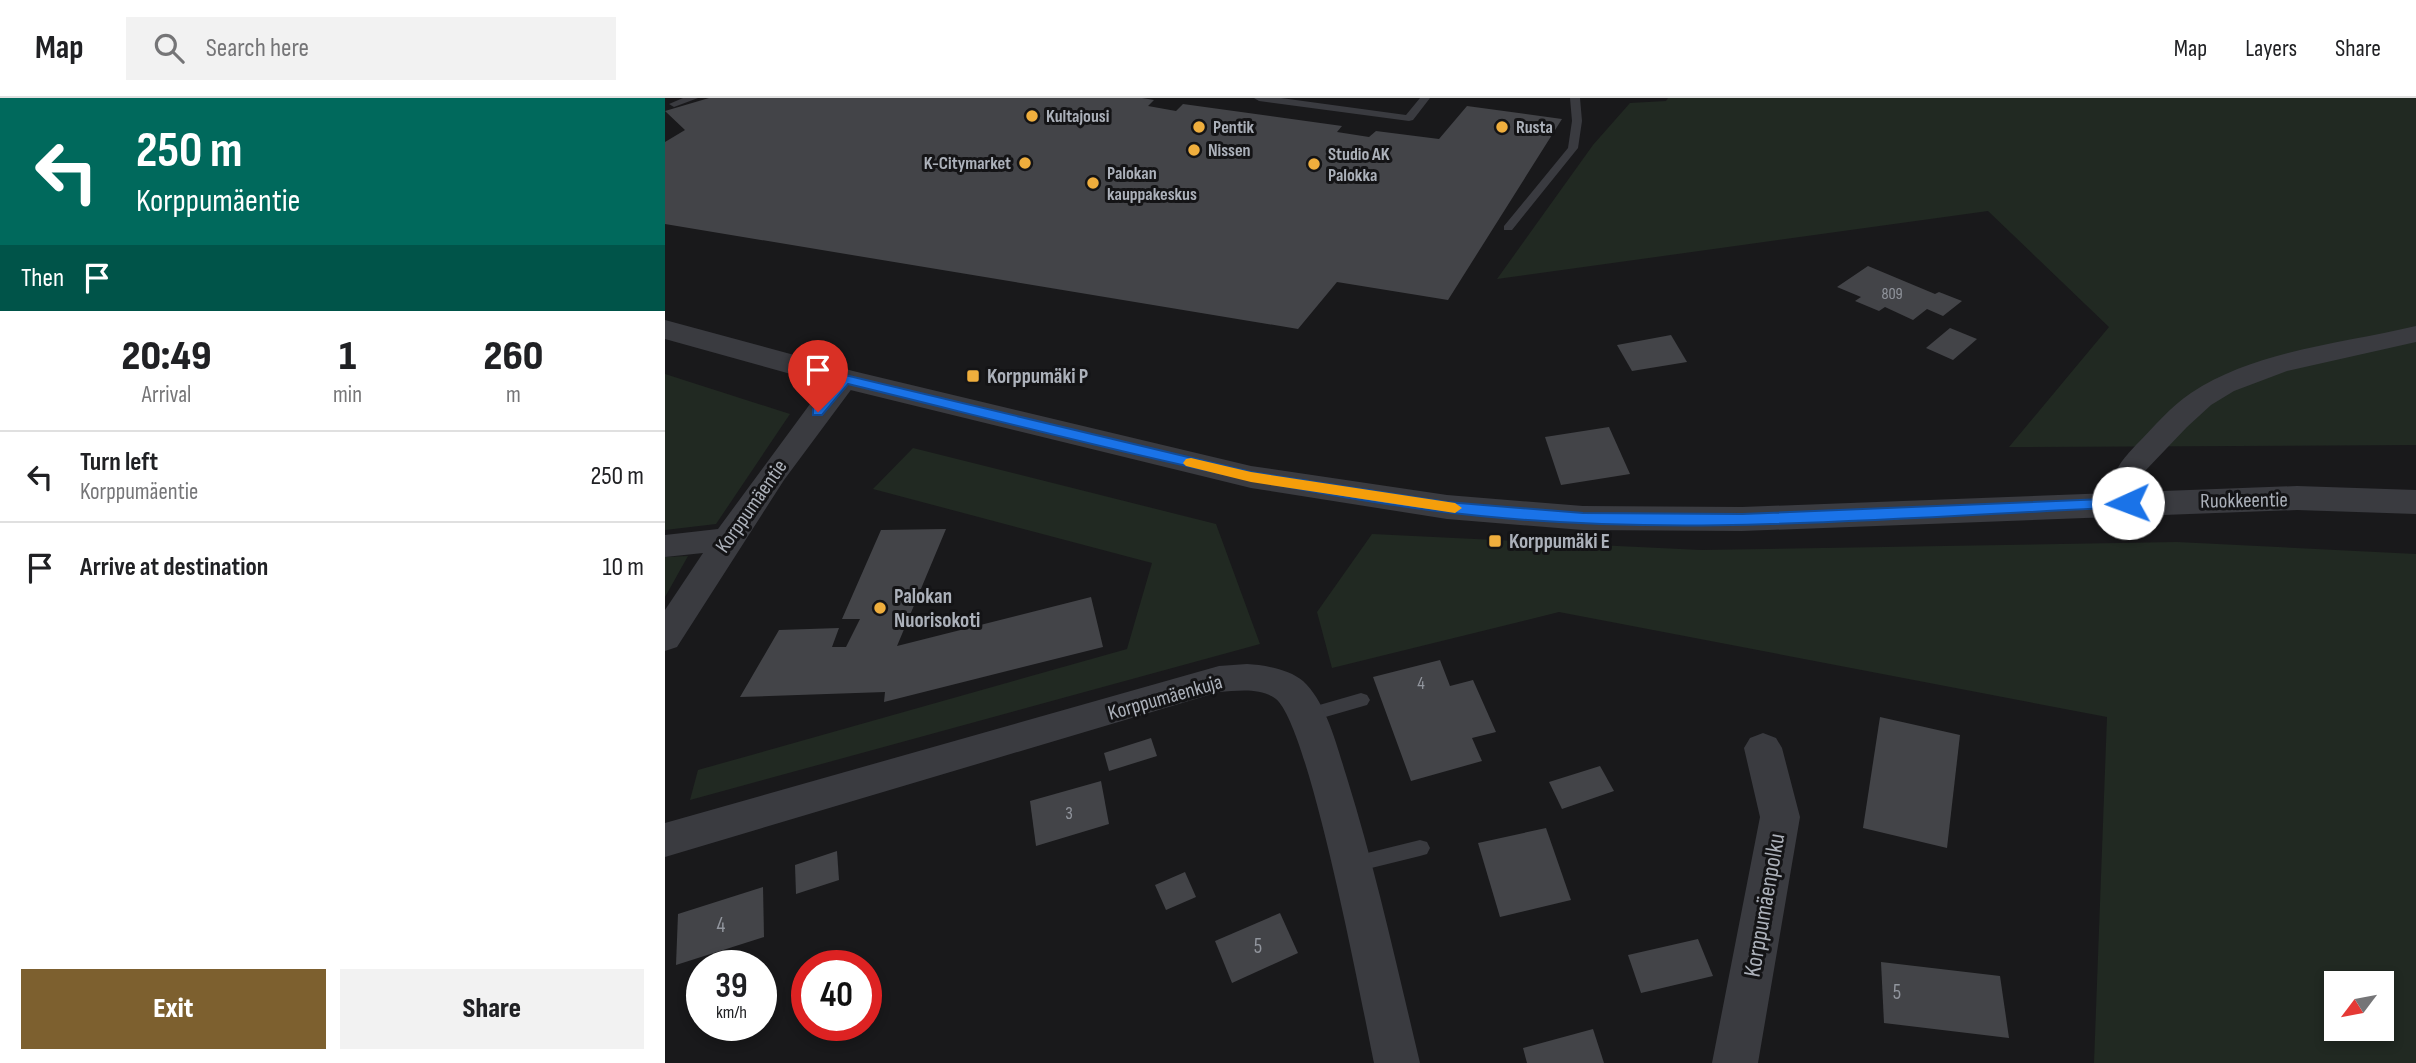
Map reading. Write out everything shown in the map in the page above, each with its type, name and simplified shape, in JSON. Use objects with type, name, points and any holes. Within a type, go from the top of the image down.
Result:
[{"type":"street","name":"Ruokkeentie","points":[[665,329],[845,379],[1251,477],[1447,507],[1583,518],[1742,519],[2297,498],[2416,502]]},
{"type":"street","points":[[2128,503],[2124,483],[2128,474],[2200,400],[2228,384],[2259,372],[2325,353],[2416,334]]},
{"type":"street","name":"Korppumäentie","points":[[665,638],[727,539],[818,412],[845,379]]},
{"type":"street","points":[[665,546],[727,539]]},
{"type":"street","name":"Korppumäenkuja","points":[[665,840],[1219,679],[1258,676],[1292,691],[1308,715],[1351,864],[1397,1063]]},
{"type":"street","name":"Korppumäenpolku","points":[[1735,1063],[1780,817],[1763,748]]},
{"type":"lane","points":[[674,104],[693,98]]},
{"type":"lane","points":[[1259,98],[1409,118],[1425,98]]},
{"type":"lane","points":[[1508,228],[1573,148],[1577,121],[1575,98]]},
{"type":"lane","points":[[1308,715],[1361,700]]},
{"type":"lane","points":[[1351,864],[1420,848]]},
{"type":"shaded area","points":[[1668,98],[2416,98],[2416,445],[2009,447],[2109,327],[1988,211],[1497,279],[1593,145],[1630,103],[1666,101]]},
{"type":"shaded area","points":[[665,374],[790,414],[716,524],[665,530]]},
{"type":"shaded area","points":[[913,448],[1216,524],[1260,644],[690,800],[698,770],[1127,649],[1152,563],[873,489]]},
{"type":"shaded area","points":[[1372,534],[1701,550],[2177,542],[2416,554],[2416,1063],[2094,1063],[2107,717],[1559,612],[1332,668],[1317,612]]},
{"type":"shaded area","points":[[688,556],[665,597],[665,557]]},
{"type":"building","name":"Palokan kauppakeskus","points":[[709,98],[1142,98],[1154,100],[1148,106],[1176,111],[1183,104],[1342,126],[1337,132],[1369,137],[1376,131],[1439,139],[1467,106],[1562,119],[1448,300],[1337,282],[1298,329],[665,224],[665,142],[685,130],[665,111]]},
{"type":"building","points":[[1868,266],[1935,294],[1939,292],[1962,301],[1943,316],[1927,309],[1913,320],[1885,307],[1879,311],[1855,301],[1861,297],[1837,287]]},
{"type":"building","points":[[1950,328],[1977,339],[1953,360],[1926,348]]},
{"type":"building","points":[[1671,335],[1687,362],[1632,371],[1617,345]]},
{"type":"building","points":[[1609,427],[1630,474],[1561,485],[1545,437]]},
{"type":"building","name":"Palokan Nuorisokoti","points":[[946,529],[897,646],[1091,597],[1103,647],[884,702],[885,692],[740,697],[779,630],[839,628],[832,647],[846,647],[860,619],[842,619],[881,530]]},
{"type":"building","points":[[1440,660],[1450,686],[1473,680],[1496,732],[1472,738],[1482,761],[1411,781],[1373,677]]},
{"type":"building","points":[[1880,717],[1960,735],[1947,848],[1863,828]]},
{"type":"building","points":[[1151,738],[1157,756],[1109,771],[1104,753]]},
{"type":"building","points":[[1600,766],[1614,791],[1562,809],[1549,782]]},
{"type":"building","points":[[1101,781],[1109,824],[1036,846],[1030,801]]},
{"type":"building","points":[[1546,828],[1571,900],[1500,917],[1478,843]]},
{"type":"building","points":[[837,851],[839,880],[796,894],[795,865]]},
{"type":"building","points":[[1185,872],[1196,897],[1166,910],[1155,885]]},
{"type":"building","points":[[763,887],[764,937],[723,950],[686,950],[686,962],[676,965],[678,914]]},
{"type":"building","points":[[1280,913],[1298,953],[1232,983],[1215,941]]},
{"type":"building","points":[[1698,939],[1713,976],[1641,993],[1628,955]]},
{"type":"building","points":[[1881,962],[2000,976],[2009,1038],[1884,1023]]},
{"type":"building","points":[[1593,1029],[1604,1063],[1527,1063],[1523,1048]]},
{"type":"slow traffic","points":[[1191,463],[1251,477],[1455,508]]},
{"type":"place","name":"Kultajousi","points":[[1032,116]]},
{"type":"place","name":"Pentik","points":[[1199,127]]},
{"type":"place","name":"Rusta","points":[[1502,127]]},
{"type":"place","name":"Nissen","points":[[1194,150]]},
{"type":"place","name":"K-Citymarket","points":[[1025,163]]},
{"type":"place","name":"Studio AK Palokka","points":[[1314,164]]},
{"type":"place","name":"Palokan kauppakeskus","points":[[1093,183]]},
{"type":"place","name":"Korppumäki P","points":[[973,376]]},
{"type":"place","name":"Korppumäki E","points":[[1495,541]]},
{"type":"place","name":"Palokan Nuorisokoti","points":[[880,608]]},
{"type":"route","points":[[818,412],[845,379],[1251,477],[1447,507],[1583,518],[1742,519],[2128,503]]}]
